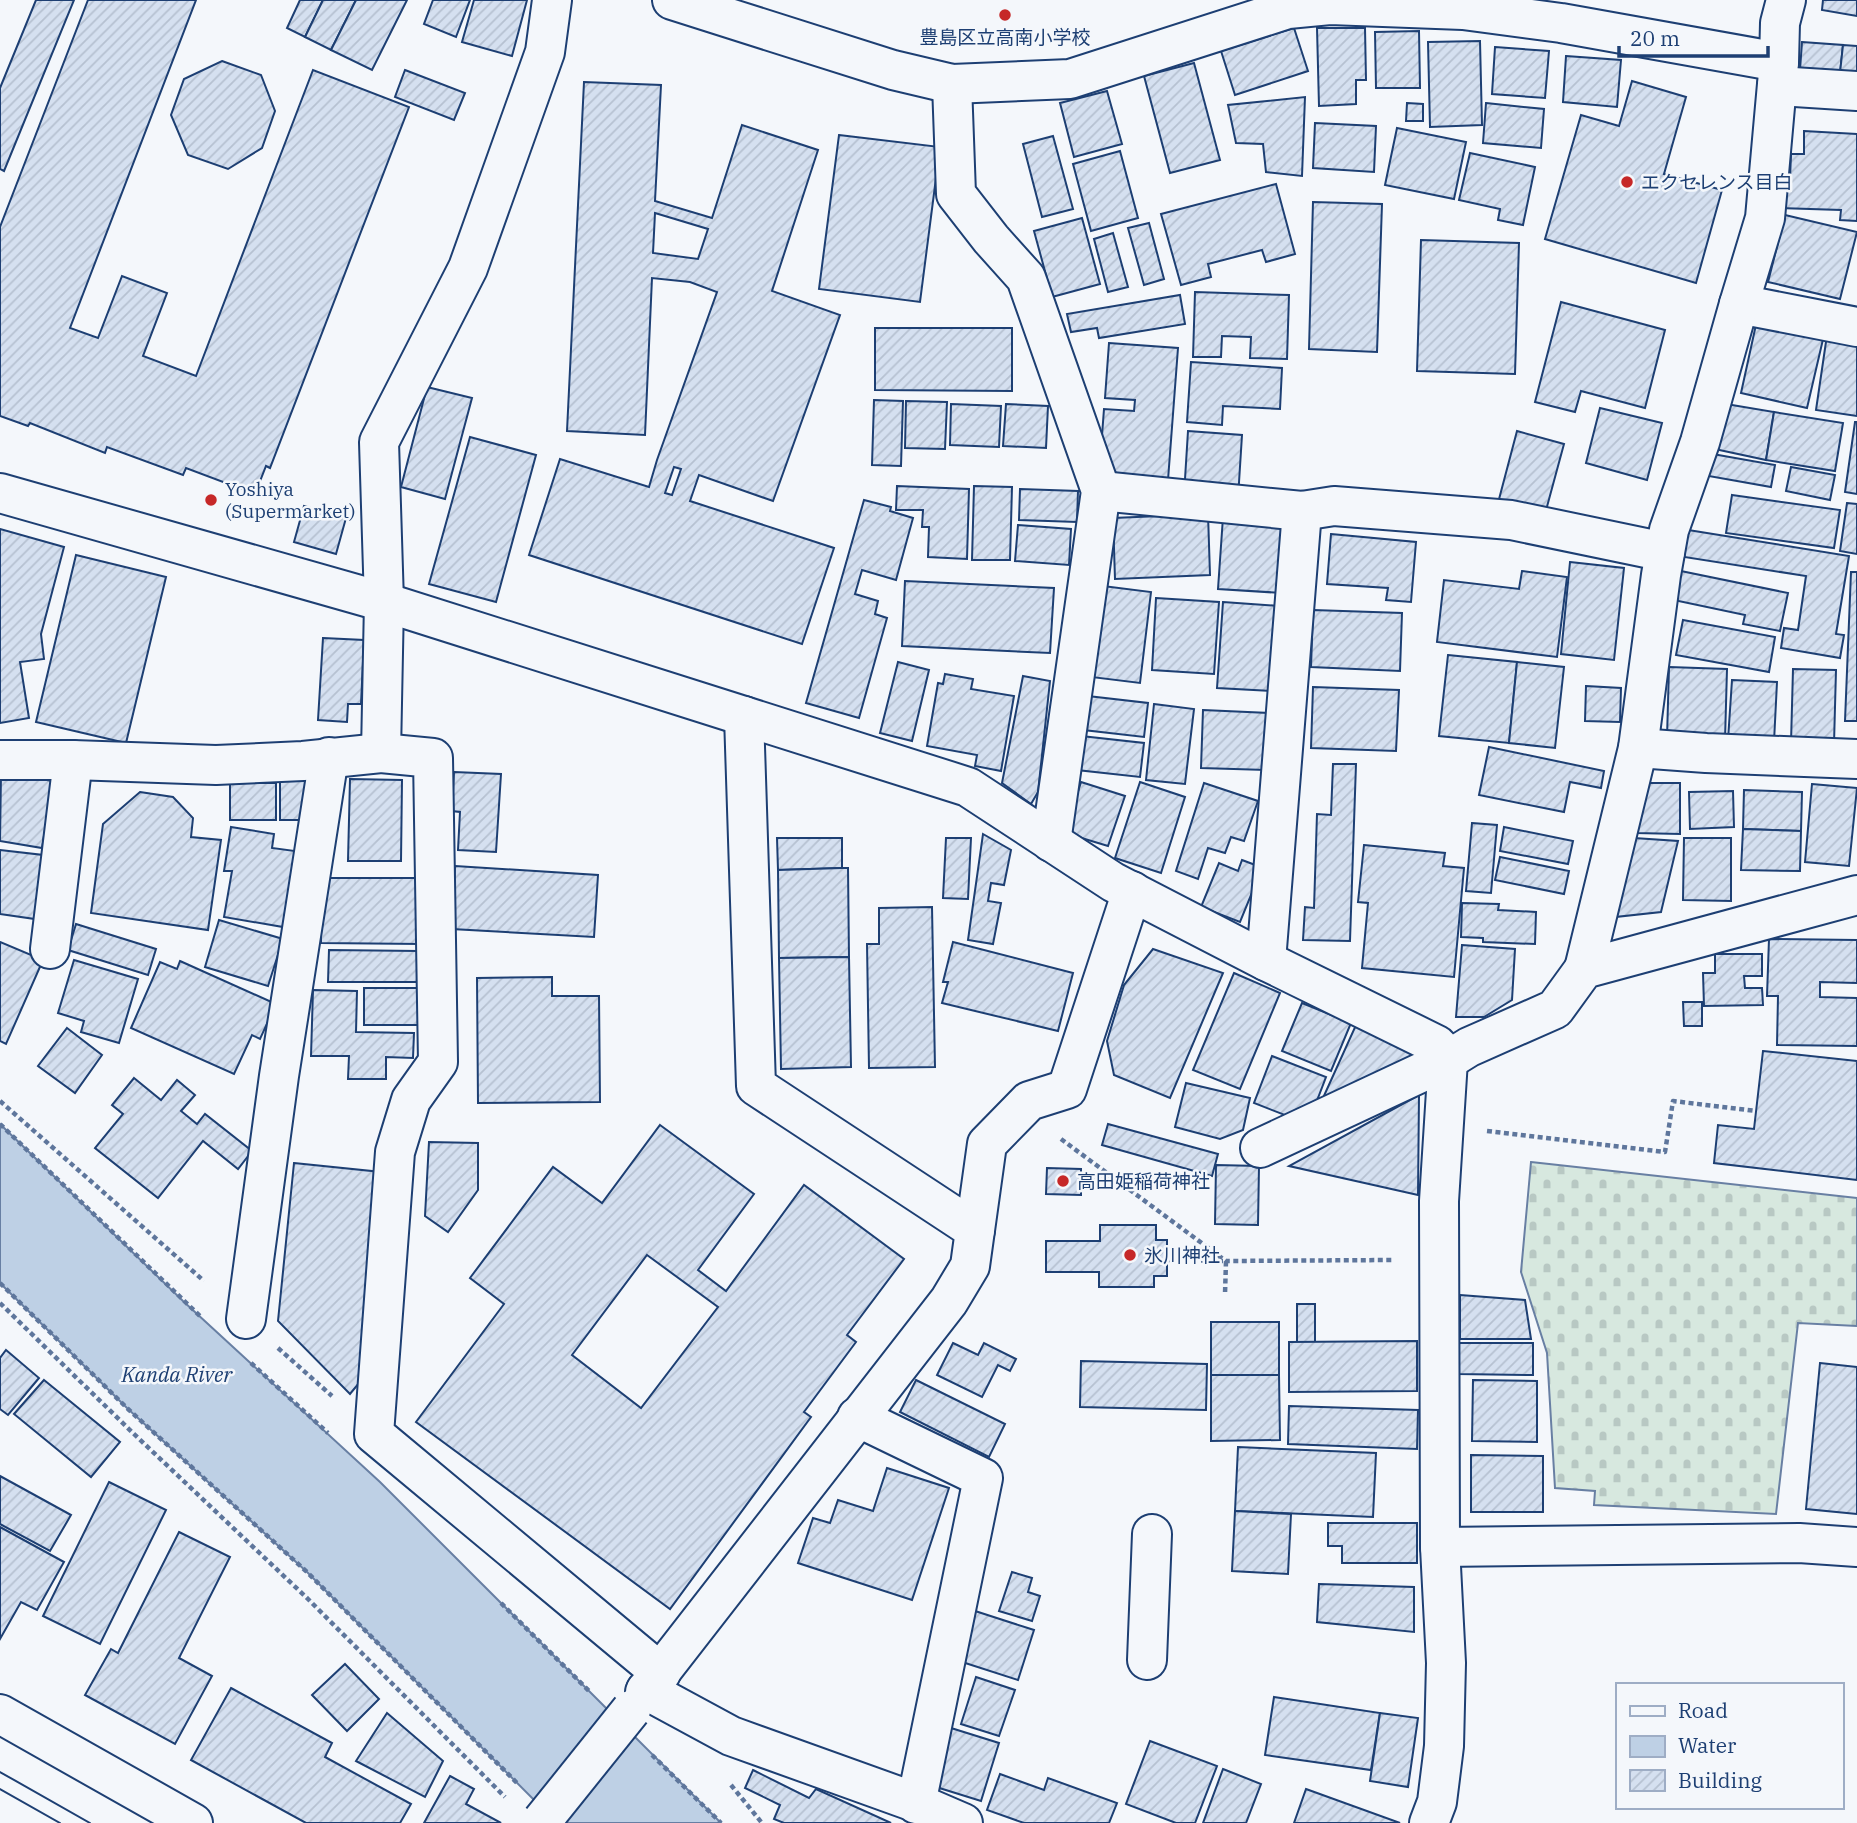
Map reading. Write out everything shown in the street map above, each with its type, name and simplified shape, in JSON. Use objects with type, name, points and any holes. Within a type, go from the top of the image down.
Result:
[{"type":"street","points":[[381,753],[384,602],[379,442],[468,268],[545,52],[552,0]]},
{"type":"street","points":[[672,0],[893,69],[952,83],[1070,79],[1288,9],[1330,5],[1463,10],[1562,23],[1857,91]]},
{"type":"street","points":[[1260,1148],[1448,1060],[1469,1047],[1555,1009],[1584,969],[1638,748],[1661,575],[1670,530],[1700,442],[1765,218],[1780,23],[1786,0]]},
{"type":"street","points":[[952,83],[956,194],[1026,278],[1101,491],[1051,842]]},
{"type":"street","points":[[1739,304],[1857,327]]},
{"type":"street","points":[[1101,491],[1302,511],[1334,506],[1511,520],[1665,552]]},
{"type":"street","points":[[0,493],[384,602],[968,787],[1114,882],[1437,1045],[1448,1060],[1439,1201],[1440,1547],[1446,1663],[1444,1746],[1437,1802],[1429,1823]]},
{"type":"street","points":[[1266,961],[1302,511]]},
{"type":"street","points":[[744,716],[756,1086],[975,1230]]},
{"type":"street","points":[[1638,748],[1857,759]]},
{"type":"street","points":[[0,760],[216,765],[303,761],[381,753],[433,758],[438,1062],[411,1100],[394,1152],[374,1434],[646,1691],[731,1737],[962,1823]]},
{"type":"street","points":[[246,1319],[278,1076],[330,757]]},
{"type":"street","points":[[50,950],[73,760]]},
{"type":"street","points":[[541,1822],[948,1301],[970,1266],[987,1144],[1029,1101],[1067,1089],[1132,891]]},
{"type":"street","points":[[1584,969],[1857,895]]},
{"type":"street","points":[[857,1417],[983,1478],[916,1804]]},
{"type":"street","points":[[1147,1660],[1152,1534]]},
{"type":"street","points":[[1440,1547],[1799,1543],[1857,1547]]},
{"type":"street","points":[[0,1713],[193,1823]]},
{"type":"path","points":[[1067,1089],[1054,1125],[1061,1139],[1226,1261]]},
{"type":"path","points":[[0,1101],[374,1434]]},
{"type":"path","points":[[1444,1125],[1665,1152],[1673,1101],[1756,1111]]},
{"type":"path","points":[[1081,1182],[1114,1178]]},
{"type":"path","points":[[1167,1259],[1439,1259]]},
{"type":"path","points":[[1226,1261],[1226,1294]]},
{"type":"path","points":[[0,1283],[128,1409],[307,1572],[518,1784]]},
{"type":"path","points":[[0,1303],[307,1598],[507,1799]]},
{"type":"green space","points":[[1531,1162],[1857,1198],[1857,1326],[1798,1323],[1776,1514],[1594,1505],[1595,1491],[1555,1488],[1547,1353],[1521,1272]]},
{"type":"water","name":"Kanda River","points":[[0,1124],[183,1301],[380,1482],[721,1823],[557,1823],[307,1572],[128,1409],[0,1283]]},
{"type":"building","points":[[36,0],[74,0],[4,171],[0,169],[0,88]]},
{"type":"building","points":[[88,0],[196,0],[70,328],[98,338],[122,276],[167,293],[143,356],[196,376],[313,70],[409,107],[270,468],[266,466],[255,494],[186,468],[183,475],[107,447],[105,453],[30,423],[28,426],[0,416],[0,227]]},
{"type":"building","points":[[300,0],[323,0],[305,37],[287,28]]},
{"type":"building","points":[[323,0],[356,0],[331,50],[305,37]]},
{"type":"building","points":[[356,0],[407,0],[372,70],[331,50]]},
{"type":"building","points":[[433,0],[470,0],[456,37],[424,24]]},
{"type":"building","points":[[474,0],[527,0],[512,56],[462,42]]},
{"type":"building","points":[[1823,0],[1857,0],[1857,16],[1822,10]]},
{"type":"building","points":[[1294,28],[1308,71],[1235,95],[1221,51]]},
{"type":"building","points":[[1317,28],[1365,28],[1366,80],[1356,80],[1356,104],[1319,106]]},
{"type":"building","points":[[1419,31],[1420,88],[1376,88],[1375,32]]},
{"type":"building","points":[[1480,41],[1482,125],[1430,127],[1428,42]]},
{"type":"building","points":[[1802,42],[1843,45],[1840,73],[1800,70]]},
{"type":"building","points":[[1843,45],[1857,46],[1857,74],[1840,73]]},
{"type":"building","points":[[1495,47],[1549,51],[1545,98],[1492,94]]},
{"type":"building","points":[[1566,56],[1621,60],[1617,107],[1563,102]]},
{"type":"building","points":[[222,61],[261,75],[275,111],[262,148],[228,169],[188,155],[171,115],[184,79]]},
{"type":"building","points":[[1194,63],[1220,160],[1170,173],[1144,76]]},
{"type":"building","points":[[405,70],[465,93],[454,120],[395,97]]},
{"type":"building","name":"エクセレンス目白","points":[[1632,81],[1686,97],[1664,174],[1722,190],[1696,283],[1545,239],[1581,115],[1619,126]]},
{"type":"building","points":[[584,82],[661,85],[655,201],[712,218],[742,125],[818,150],[772,291],[840,315],[773,501],[699,475],[690,501],[834,548],[802,644],[529,555],[560,459],[649,487],[717,292],[690,282],[652,278],[645,435],[567,431]],"holes":[[[655,213],[708,229],[698,259],[653,253]],[[674,467],[681,469],[672,495],[665,493]]]},
{"type":"building","points":[[1107,91],[1122,144],[1074,157],[1060,103]]},
{"type":"building","points":[[1305,97],[1302,176],[1266,172],[1263,144],[1236,143],[1228,105]]},
{"type":"building","points":[[1407,103],[1423,104],[1423,121],[1406,121]]},
{"type":"building","points":[[1486,103],[1544,109],[1541,148],[1483,143]]},
{"type":"building","points":[[1315,123],[1376,126],[1374,172],[1313,168]]},
{"type":"building","points":[[1397,128],[1466,142],[1454,199],[1385,185]]},
{"type":"building","points":[[1804,131],[1857,134],[1857,221],[1840,220],[1841,210],[1779,208],[1780,178],[1790,179],[1791,154],[1804,154]]},
{"type":"building","points":[[839,135],[940,147],[920,302],[819,289]]},
{"type":"building","points":[[1053,136],[1073,209],[1042,217],[1023,144]]},
{"type":"building","points":[[1120,151],[1138,218],[1091,231],[1073,164]]},
{"type":"building","points":[[1470,153],[1535,167],[1523,225],[1498,220],[1500,209],[1459,200]]},
{"type":"building","points":[[1276,184],[1295,254],[1266,262],[1262,250],[1208,264],[1211,277],[1181,285],[1161,214]]},
{"type":"building","points":[[1313,202],[1382,204],[1377,352],[1309,349]]},
{"type":"building","points":[[1785,215],[1857,232],[1840,299],[1768,282]]},
{"type":"building","points":[[1082,218],[1100,284],[1052,297],[1034,231]]},
{"type":"building","points":[[1149,223],[1164,279],[1144,285],[1128,228]]},
{"type":"building","points":[[1113,233],[1128,287],[1108,292],[1094,239]]},
{"type":"building","points":[[1421,240],[1519,243],[1515,374],[1417,371]]},
{"type":"building","points":[[1195,292],[1289,295],[1287,359],[1250,358],[1251,337],[1222,336],[1221,357],[1193,357]]},
{"type":"building","points":[[1180,295],[1185,324],[1099,338],[1097,328],[1071,332],[1067,314]]},
{"type":"building","points":[[1561,302],[1665,330],[1645,408],[1581,391],[1575,412],[1535,402]]},
{"type":"building","points":[[1757,320],[1824,335],[1807,408],[1741,393]]},
{"type":"building","points":[[875,328],[1012,328],[1012,391],[875,390]]},
{"type":"building","points":[[1827,335],[1857,340],[1857,416],[1816,410]]},
{"type":"building","points":[[1109,343],[1178,348],[1168,480],[1099,475],[1104,409],[1134,411],[1135,400],[1105,398]]},
{"type":"building","points":[[1191,362],[1282,368],[1280,409],[1223,406],[1222,425],[1187,422]]},
{"type":"building","points":[[427,387],[472,398],[445,499],[401,487]]},
{"type":"building","points":[[874,400],[903,401],[901,466],[872,465]]},
{"type":"building","points":[[906,401],[947,402],[945,449],[905,448]]},
{"type":"building","points":[[951,404],[1001,406],[999,447],[950,445]]},
{"type":"building","points":[[1006,404],[1048,406],[1046,448],[1003,446]]},
{"type":"building","points":[[1726,404],[1774,412],[1766,460],[1710,448]]},
{"type":"building","points":[[1600,408],[1662,423],[1647,480],[1586,463]]},
{"type":"building","points":[[1774,412],[1843,423],[1835,471],[1766,460]]},
{"type":"building","points":[[1857,422],[1857,494],[1845,492]]},
{"type":"building","points":[[1188,431],[1242,435],[1238,498],[1184,495]]},
{"type":"building","points":[[1517,431],[1564,444],[1545,514],[1498,503]]},
{"type":"building","points":[[470,437],[536,455],[496,602],[429,584]]},
{"type":"building","points":[[1707,453],[1775,465],[1771,487],[1703,475]]},
{"type":"building","points":[[1791,467],[1835,475],[1830,500],[1786,491]]},
{"type":"building","points":[[897,486],[969,489],[967,559],[928,557],[929,527],[922,527],[923,510],[896,510]]},
{"type":"building","points":[[974,486],[1012,487],[1010,560],[972,560]]},
{"type":"building","points":[[1020,489],[1078,491],[1077,522],[1019,520]]},
{"type":"building","points":[[1732,495],[1840,510],[1834,548],[1726,533]]},
{"type":"building","points":[[864,500],[891,507],[890,511],[913,518],[896,580],[862,570],[855,594],[878,601],[875,614],[887,618],[859,718],[806,703]]},
{"type":"building","points":[[1847,503],[1857,504],[1857,554],[1840,551]]},
{"type":"building","points":[[304,506],[346,518],[336,554],[294,542]]},
{"type":"building","points":[[1208,514],[1210,575],[1115,579],[1113,518]]},
{"type":"building","points":[[1223,517],[1287,521],[1282,593],[1218,589]]},
{"type":"building","points":[[1018,525],[1071,529],[1069,565],[1015,561]]},
{"type":"building","points":[[0,529],[64,547],[41,634],[44,659],[20,662],[29,718],[0,723]]},
{"type":"building","points":[[1682,529],[1849,556],[1836,634],[1844,635],[1840,658],[1781,648],[1784,628],[1798,630],[1806,576],[1678,556]]},
{"type":"building","points":[[1331,534],[1416,542],[1411,602],[1386,600],[1388,588],[1327,584]]},
{"type":"building","points":[[76,555],[166,577],[126,743],[36,722]]},
{"type":"building","points":[[1570,562],[1624,568],[1614,660],[1561,654]]},
{"type":"building","points":[[1676,570],[1788,593],[1780,631],[1743,624],[1745,615],[1669,599]]},
{"type":"building","points":[[1522,571],[1567,577],[1557,657],[1437,642],[1444,580],[1519,589]]},
{"type":"building","points":[[1851,572],[1857,572],[1857,721],[1845,721]]},
{"type":"building","points":[[905,581],[1054,588],[1050,653],[902,646]]},
{"type":"building","points":[[1095,585],[1151,592],[1140,683],[1083,676]]},
{"type":"building","points":[[1156,598],[1219,602],[1214,674],[1152,670]]},
{"type":"building","points":[[1223,602],[1279,606],[1274,691],[1217,688]]},
{"type":"building","points":[[1313,610],[1402,613],[1400,671],[1311,667]]},
{"type":"building","points":[[1683,620],[1775,637],[1769,672],[1676,655]]},
{"type":"building","points":[[323,638],[364,640],[361,704],[348,704],[347,722],[318,720]]},
{"type":"building","points":[[1448,655],[1517,662],[1509,743],[1439,736]]},
{"type":"building","points":[[898,662],[929,670],[912,741],[880,733]]},
{"type":"building","points":[[1517,662],[1564,667],[1555,748],[1509,743]]},
{"type":"building","points":[[1669,667],[1727,669],[1725,740],[1667,738]]},
{"type":"building","points":[[1793,669],[1836,670],[1834,744],[1791,743]]},
{"type":"building","points":[[945,674],[973,679],[971,689],[1014,696],[1001,771],[975,766],[977,755],[927,746],[938,683],[943,684]]},
{"type":"building","points":[[1023,676],[1050,681],[1038,792],[1031,804],[1002,783]]},
{"type":"building","points":[[1732,680],[1777,682],[1774,742],[1728,740]]},
{"type":"building","points":[[1586,686],[1621,688],[1620,722],[1585,721]]},
{"type":"building","points":[[1313,687],[1399,690],[1396,751],[1311,748]]},
{"type":"building","points":[[1079,695],[1148,703],[1144,737],[1075,729]]},
{"type":"building","points":[[1154,704],[1194,709],[1185,784],[1146,780]]},
{"type":"building","points":[[1203,710],[1269,713],[1266,770],[1201,768]]},
{"type":"building","points":[[1072,735],[1144,743],[1140,777],[1068,769]]},
{"type":"building","points":[[1489,747],[1604,771],[1601,788],[1570,782],[1564,812],[1479,795]]},
{"type":"building","points":[[1333,764],[1356,764],[1350,941],[1303,940],[1305,907],[1314,908],[1317,814],[1331,815]]},
{"type":"building","points":[[454,772],[501,774],[496,852],[458,850],[460,812],[452,811]]},
{"type":"building","points":[[1,773],[53,781],[42,848],[0,841]]},
{"type":"building","points":[[280,778],[312,778],[312,820],[280,820]]},
{"type":"building","points":[[350,779],[402,780],[401,861],[348,861]]},
{"type":"building","points":[[1081,782],[1125,796],[1108,846],[1065,833]]},
{"type":"building","points":[[1140,782],[1185,797],[1161,873],[1115,858]]},
{"type":"building","points":[[230,783],[276,783],[276,820],[230,820]]},
{"type":"building","points":[[1204,783],[1258,801],[1244,841],[1231,837],[1225,853],[1208,848],[1198,879],[1176,871]]},
{"type":"building","points":[[1642,783],[1680,783],[1680,834],[1636,833]]},
{"type":"building","points":[[1812,784],[1857,788],[1849,866],[1805,862]]},
{"type":"building","points":[[1744,790],[1802,792],[1801,831],[1743,829]]},
{"type":"building","points":[[1733,791],[1734,827],[1690,829],[1689,792]]},
{"type":"building","points":[[140,792],[173,797],[193,818],[191,837],[221,840],[208,930],[91,913],[103,824]]},
{"type":"building","points":[[1472,823],[1497,825],[1491,893],[1466,891]]},
{"type":"building","points":[[231,827],[274,834],[272,848],[295,851],[283,927],[224,917],[232,871],[224,871]]},
{"type":"building","points":[[1504,827],[1573,841],[1568,864],[1500,851]]},
{"type":"building","points":[[1743,829],[1801,831],[1800,871],[1741,870]]},
{"type":"building","points":[[983,834],[1011,850],[1004,885],[991,883],[988,901],[1001,903],[993,944],[968,940]]},
{"type":"building","points":[[777,838],[842,838],[842,868],[778,870]]},
{"type":"building","points":[[946,838],[971,838],[968,899],[943,898]]},
{"type":"building","points":[[1634,838],[1678,841],[1661,912],[1615,917]]},
{"type":"building","points":[[1684,838],[1731,838],[1731,901],[1683,900]]},
{"type":"building","points":[[1364,845],[1445,853],[1443,866],[1464,868],[1454,977],[1362,968],[1368,903],[1358,902]]},
{"type":"building","points":[[0,850],[43,855],[35,919],[0,914]]},
{"type":"building","points":[[1500,857],[1569,871],[1564,894],[1495,880]]},
{"type":"building","points":[[1242,860],[1258,866],[1258,878],[1240,922],[1201,907],[1219,863],[1238,871]]},
{"type":"building","points":[[455,866],[598,875],[594,937],[452,929]]},
{"type":"building","points":[[848,868],[849,957],[779,958],[778,870]]},
{"type":"building","points":[[321,878],[422,878],[421,944],[321,943]]},
{"type":"building","points":[[1462,903],[1499,904],[1498,910],[1536,912],[1535,944],[1483,942],[1483,938],[1461,937]]},
{"type":"building","points":[[932,907],[935,1067],[869,1068],[867,944],[879,944],[879,908]]},
{"type":"building","points":[[219,920],[283,939],[268,986],[205,967]]},
{"type":"building","points":[[76,924],[156,949],[148,975],[68,950]]},
{"type":"building","points":[[1769,939],[1857,940],[1857,983],[1820,982],[1820,997],[1857,998],[1857,1046],[1777,1045],[1778,996],[1767,996]]},
{"type":"building","points":[[0,942],[43,960],[6,1044],[0,1041]]},
{"type":"building","points":[[953,942],[1073,973],[1058,1031],[942,1003],[948,982],[943,982]]},
{"type":"building","points":[[1462,945],[1515,949],[1512,1000],[1484,1017],[1456,1017]]},
{"type":"building","points":[[1153,949],[1223,973],[1170,1098],[1114,1075],[1107,1041],[1124,985]]},
{"type":"building","points":[[329,950],[419,951],[419,982],[328,982]]},
{"type":"building","points":[[1715,954],[1762,954],[1762,976],[1744,976],[1745,988],[1762,988],[1763,1005],[1704,1006],[1703,973],[1715,973]]},
{"type":"building","points":[[849,957],[851,1067],[781,1069],[779,958]]},
{"type":"building","points":[[74,960],[138,979],[119,1043],[81,1032],[84,1021],[58,1013]]},
{"type":"building","points":[[180,961],[276,1004],[260,1039],[252,1035],[234,1074],[131,1028],[160,962],[177,969]]},
{"type":"building","points":[[1234,973],[1280,993],[1240,1089],[1193,1070]]},
{"type":"building","points":[[552,977],[552,996],[599,996],[600,1102],[478,1103],[477,978]]},
{"type":"building","points":[[364,988],[419,988],[419,1025],[364,1025]]},
{"type":"building","points":[[313,990],[357,991],[356,1032],[414,1033],[413,1058],[386,1057],[386,1079],[348,1079],[349,1056],[311,1056]]},
{"type":"building","points":[[1683,1002],[1702,1002],[1702,1026],[1684,1026]]},
{"type":"building","points":[[1302,1003],[1351,1023],[1331,1071],[1282,1051]]},
{"type":"building","points":[[1356,1025],[1419,1053],[1323,1098]]},
{"type":"building","points":[[67,1028],[102,1055],[75,1093],[38,1066]]},
{"type":"building","points":[[1763,1051],[1857,1061],[1857,1180],[1714,1163],[1718,1125],[1754,1129]]},
{"type":"building","points":[[1272,1056],[1326,1077],[1308,1124],[1254,1103]]},
{"type":"building","points":[[134,1078],[161,1100],[177,1080],[195,1095],[181,1111],[197,1124],[205,1114],[252,1151],[238,1169],[203,1141],[158,1198],[95,1148],[123,1114],[112,1105]]},
{"type":"building","points":[[1186,1083],[1250,1098],[1243,1130],[1220,1139],[1175,1127]]},
{"type":"building","points":[[1419,1095],[1418,1195],[1289,1166]]},
{"type":"building","points":[[1108,1124],[1218,1154],[1212,1176],[1102,1145]]},
{"type":"building","points":[[660,1125],[754,1194],[698,1270],[726,1291],[804,1185],[904,1259],[847,1335],[856,1342],[804,1412],[811,1417],[670,1609],[416,1422],[504,1304],[470,1278],[553,1167],[602,1203]],"holes":[[[647,1255],[718,1307],[641,1408],[572,1355]]]},
{"type":"building","points":[[429,1142],[478,1143],[478,1190],[448,1232],[425,1216]]},
{"type":"building","points":[[294,1163],[381,1172],[364,1377],[350,1394],[278,1321]]},
{"type":"building","points":[[1216,1165],[1259,1166],[1258,1225],[1215,1224]]},
{"type":"building","points":[[1047,1168],[1081,1169],[1081,1195],[1046,1194]]},
{"type":"building","points":[[1100,1225],[1156,1225],[1156,1240],[1167,1240],[1167,1276],[1154,1276],[1154,1287],[1099,1287],[1099,1272],[1046,1272],[1046,1241],[1100,1241]]},
{"type":"building","points":[[1460,1295],[1525,1300],[1531,1339],[1460,1339]]},
{"type":"building","points":[[1297,1304],[1315,1304],[1315,1342],[1297,1342]]},
{"type":"building","points":[[1211,1322],[1279,1322],[1279,1375],[1211,1375]]},
{"type":"building","points":[[1417,1341],[1417,1391],[1289,1392],[1289,1342]]},
{"type":"building","points":[[953,1343],[978,1355],[984,1343],[1016,1359],[1010,1371],[998,1365],[982,1397],[937,1375]]},
{"type":"building","points":[[1459,1343],[1533,1343],[1533,1375],[1458,1374]]},
{"type":"building","points":[[6,1350],[39,1378],[8,1415],[0,1409],[0,1358]]},
{"type":"building","points":[[1081,1361],[1207,1364],[1206,1410],[1080,1407]]},
{"type":"building","points":[[1820,1363],[1857,1367],[1857,1514],[1806,1509]]},
{"type":"building","points":[[1211,1375],[1279,1375],[1280,1440],[1211,1441]]},
{"type":"building","points":[[44,1380],[120,1442],[91,1477],[14,1414]]},
{"type":"building","points":[[916,1380],[1005,1424],[989,1457],[900,1412]]},
{"type":"building","points":[[1473,1380],[1537,1381],[1537,1442],[1472,1441]]},
{"type":"building","points":[[1289,1406],[1418,1410],[1417,1449],[1288,1444]]},
{"type":"building","points":[[1238,1447],[1376,1453],[1373,1517],[1235,1511]]},
{"type":"building","points":[[1471,1455],[1543,1456],[1543,1512],[1471,1512]]},
{"type":"building","points":[[887,1468],[949,1488],[912,1600],[798,1563],[813,1518],[830,1523],[838,1500],[873,1511]]},
{"type":"building","points":[[0,1476],[71,1515],[50,1551],[0,1524]]},
{"type":"building","points":[[109,1482],[166,1510],[100,1644],[43,1616]]},
{"type":"building","points":[[1235,1511],[1291,1514],[1288,1574],[1232,1571]]},
{"type":"building","points":[[1328,1523],[1417,1523],[1417,1563],[1342,1563],[1342,1546],[1328,1546]]},
{"type":"building","points":[[0,1527],[64,1562],[37,1610],[21,1602],[0,1639]]},
{"type":"building","points":[[179,1532],[230,1557],[179,1658],[212,1676],[175,1744],[85,1695],[111,1649],[118,1653]]},
{"type":"building","points":[[1012,1572],[1032,1578],[1028,1592],[1040,1596],[1032,1621],[999,1611]]},
{"type":"building","points":[[1319,1584],[1414,1587],[1414,1632],[1317,1622]]},
{"type":"building","points":[[972,1610],[1034,1630],[1018,1680],[956,1660]]},
{"type":"building","points":[[345,1664],[379,1699],[347,1731],[312,1695]]},
{"type":"building","points":[[976,1677],[1015,1690],[999,1736],[961,1724]]},
{"type":"building","points":[[231,1688],[332,1743],[325,1757],[411,1804],[400,1823],[306,1823],[191,1760]]},
{"type":"building","points":[[1274,1697],[1380,1713],[1371,1770],[1265,1755]]},
{"type":"building","points":[[387,1713],[443,1761],[425,1797],[356,1761]]},
{"type":"building","points":[[1380,1713],[1418,1718],[1408,1787],[1370,1781]]},
{"type":"building","points":[[951,1728],[999,1743],[981,1801],[933,1786]]},
{"type":"building","points":[[1150,1741],[1217,1766],[1195,1823],[1176,1823],[1126,1804]]},
{"type":"building","points":[[1223,1769],[1261,1784],[1246,1823],[1203,1823]]},
{"type":"building","points":[[753,1770],[809,1798],[816,1789],[891,1823],[784,1823],[774,1819],[780,1805],[745,1788]]},
{"type":"building","points":[[1000,1774],[1044,1790],[1048,1778],[1117,1803],[1109,1823],[1024,1823],[987,1810]]},
{"type":"building","points":[[450,1776],[474,1789],[466,1804],[501,1823],[424,1823]]},
{"type":"building","points":[[1306,1789],[1400,1823],[1294,1823]]},
{"type":"tram line","points":[[0,1772],[90,1823]]},
{"type":"tram line","points":[[0,1789],[60,1823]]},
{"type":"place","name":"豊島区立高南小学校","points":[[1005,15]]},
{"type":"place","name":"エクセレンス目白","points":[[1627,182]]},
{"type":"place","name":"Yoshiya (Supermarket)","points":[[211,500]]},
{"type":"place","name":"高田姫稲荷神社","points":[[1063,1181]]},
{"type":"place","name":"氷川神社","points":[[1130,1255]]}]
